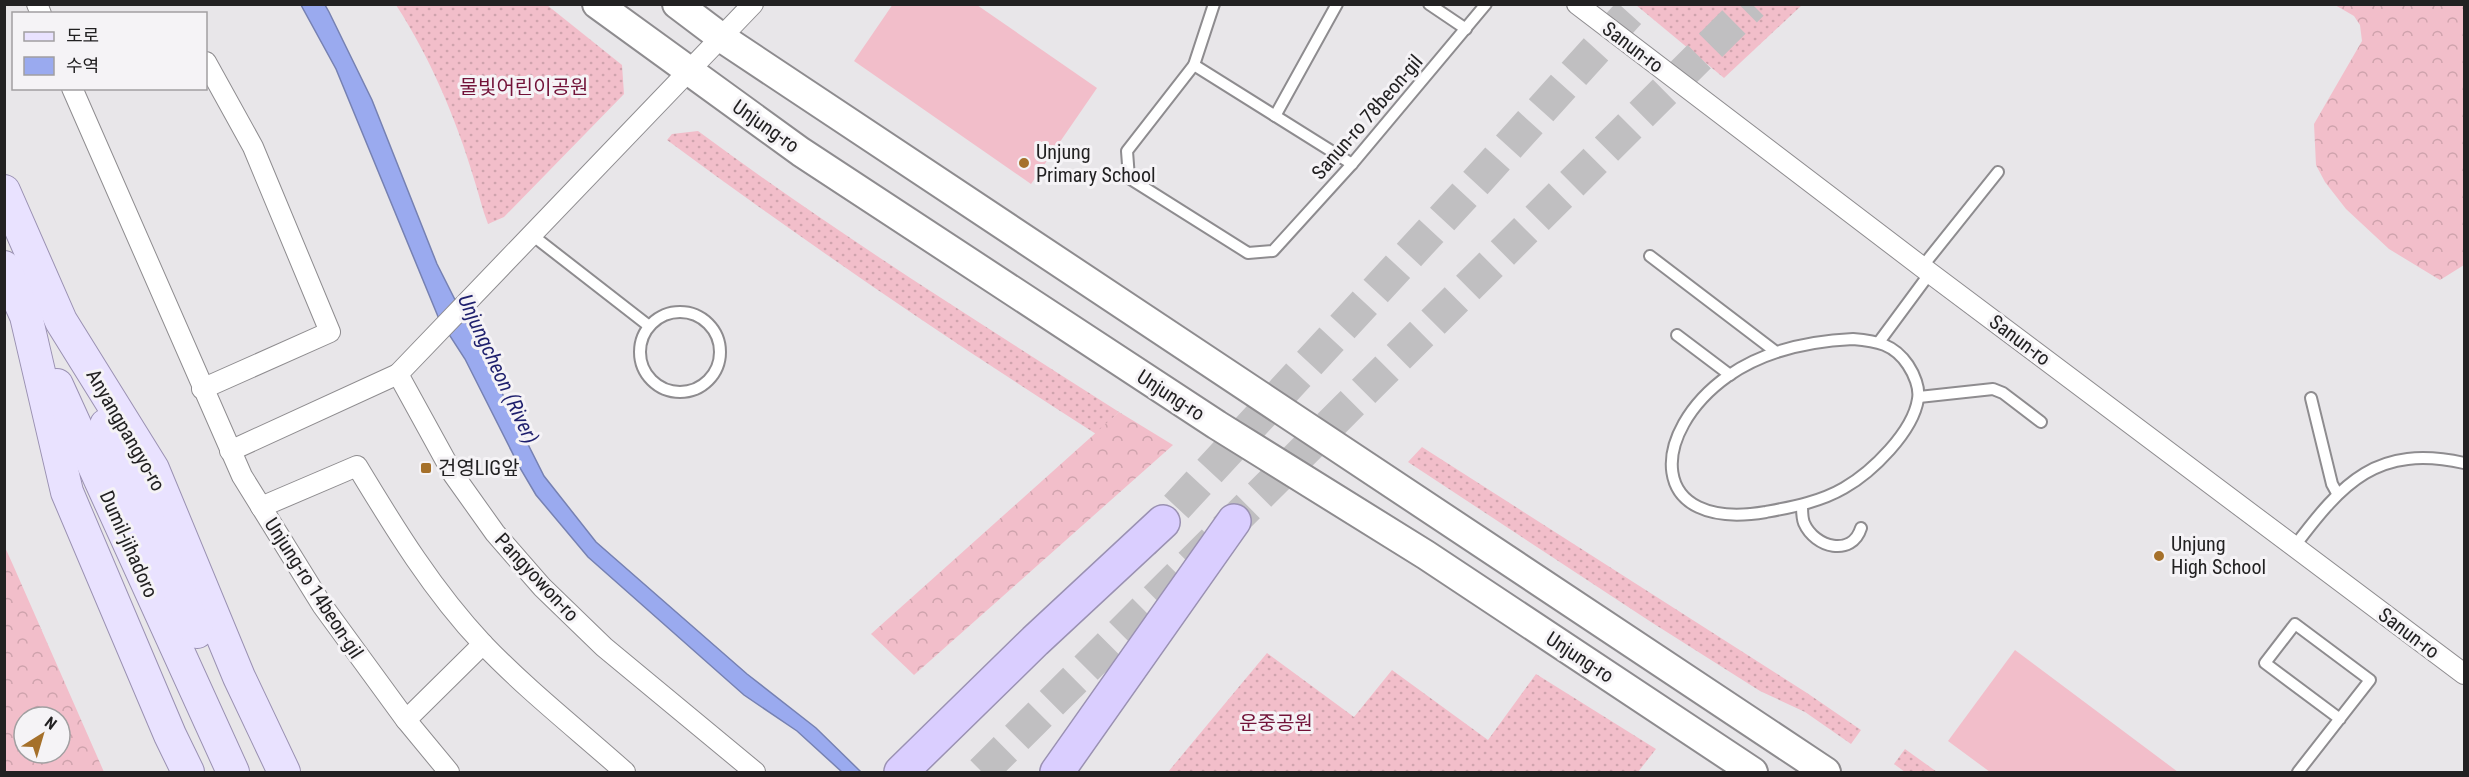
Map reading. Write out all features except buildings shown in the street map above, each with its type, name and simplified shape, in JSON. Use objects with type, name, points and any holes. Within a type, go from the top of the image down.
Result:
[{"type":"highway","points":[[1057,772],[1234,521]]},
{"type":"highway","points":[[901,772],[1035,641],[1163,522]]},
{"type":"main road","name":"Unjung-ro","points":[[597,4],[850,184],[1217,425],[1426,555],[1753,772]]},
{"type":"main road","name":"Unjung-ro","points":[[677,4],[722,38],[1826,772]]},
{"type":"main road","name":"Anyangpangyo-ro","points":[[4,191],[60,321],[153,469],[239,677],[284,772]]},
{"type":"main road","points":[[4,267],[26,316],[67,492],[170,735],[188,772]]},
{"type":"main road","name":"Dumil-jihadoro","points":[[26,316],[233,772]]},
{"type":"main road","name":"Dumil-jihadoro","points":[[60,321],[260,772]]},
{"type":"street","points":[[230,451],[398,374],[753,4]]},
{"type":"street","name":"Sanun-ro","points":[[1577,4],[1926,270],[2464,674]]},
{"type":"street","points":[[202,389],[330,332],[252,147],[207,64]]},
{"type":"street","name":"Unjung-ro 14beon-gil","points":[[73,90],[230,451],[261,507],[322,605],[406,720],[449,772]]},
{"type":"street","name":"Pangyowon-ro","points":[[398,374],[453,474],[495,533],[542,587],[604,647],[743,769]]},
{"type":"street","points":[[261,507],[357,466],[426,575],[483,644],[625,772]]},
{"type":"street","points":[[406,720],[483,644]]},
{"type":"lane","points":[[1214,4],[1194,65],[1352,164]]},
{"type":"lane","points":[[1275,116],[1337,4]]},
{"type":"lane","points":[[1430,4],[1466,29]]},
{"type":"lane","name":"Sanun-ro 78beon-gil","points":[[1194,65],[1127,151],[1129,178],[1248,254],[1273,251],[1352,164],[1486,4]]},
{"type":"lane","points":[[1879,342],[1926,270],[1998,172]]},
{"type":"lane","points":[[532,235],[649,326]]},
{"type":"lane","points":[[1650,256],[1776,352]]},
{"type":"lane","points":[[683,311],[696,314],[707,321],[715,331],[720,343],[719,362],[711,379],[687,392],[673,391],[649,378],[642,365],[640,352],[642,338],[649,326],[664,315],[683,311]]},
{"type":"lane","points":[[1677,335],[1730,375]]},
{"type":"lane","points":[[1853,339],[1879,342],[1892,347],[1901,356],[1916,383],[1918,397],[1914,414],[1904,431],[1875,465],[1843,489],[1802,505],[1739,515],[1718,514],[1699,508],[1684,498],[1674,485],[1670,471],[1672,456],[1682,425],[1702,399],[1730,375],[1776,352],[1835,340],[1853,339]]},
{"type":"lane","points":[[1918,397],[1993,389],[2003,393],[2041,422]]},
{"type":"lane","points":[[2311,398],[2332,484],[2337,493]]},
{"type":"lane","points":[[2294,546],[2337,493],[2370,471],[2409,458],[2426,457],[2464,463]]},
{"type":"lane","points":[[1802,505],[1804,522],[1811,534],[1824,545],[1835,547],[1848,544],[1858,536],[1861,528]]},
{"type":"lane","points":[[2298,772],[2340,719],[2370,680],[2295,624],[2265,663],[2340,719]]},
{"type":"green space","points":[[893,4],[977,5],[1097,88],[1031,184],[854,61]]},
{"type":"green space","name":"물빛어린이공원","points":[[396,5],[547,5],[622,65],[624,94],[504,217],[488,224],[450,111],[431,67]]},
{"type":"green space","points":[[1636,5],[1802,5],[1724,78]]},
{"type":"green space","points":[[2335,5],[2464,5],[2464,265],[2440,280],[2389,249],[2346,209],[2325,182],[2316,165],[2314,124],[2362,41],[2360,25],[2354,16]]},
{"type":"green space","points":[[698,131],[801,205],[959,310],[1119,412],[1096,434],[932,327],[825,254],[667,140],[672,134]]},
{"type":"green space","points":[[1119,412],[1173,445],[914,675],[871,634]]},
{"type":"green space","points":[[1422,447],[1807,693],[1861,730],[1851,744],[1805,712],[1760,691],[1651,622],[1408,462]]},
{"type":"green space","points":[[4,545],[104,772],[5,772]]},
{"type":"green space","points":[[2015,650],[2178,772],[1990,772],[1948,741]]},
{"type":"green space","name":"운중공원","points":[[1267,653],[1354,717],[1392,670],[1488,740],[1536,674],[1656,749],[1638,772],[1168,772]]},
{"type":"green space","points":[[1905,749],[1937,772],[1905,772],[1894,764]]},
{"type":"water","points":[[301,5],[325,5],[329,12],[372,100],[437,264],[544,476],[596,542],[747,674],[816,728],[861,772],[842,772],[797,731],[744,695],[588,557],[536,495],[465,359],[439,319],[336,69]]},
{"type":"tunnel","points":[[1143,543],[1637,4]]},
{"type":"tunnel","points":[[982,772],[1752,4]]},
{"type":"place","name":"Unjung Primary School","points":[[1024,163]]},
{"type":"place","name":"건영LIG앞","points":[[426,468]]},
{"type":"place","name":"Unjung High School","points":[[2159,556]]},
{"type":"water label","name":"Unjungcheon (River)","points":[[498,369]]}]
